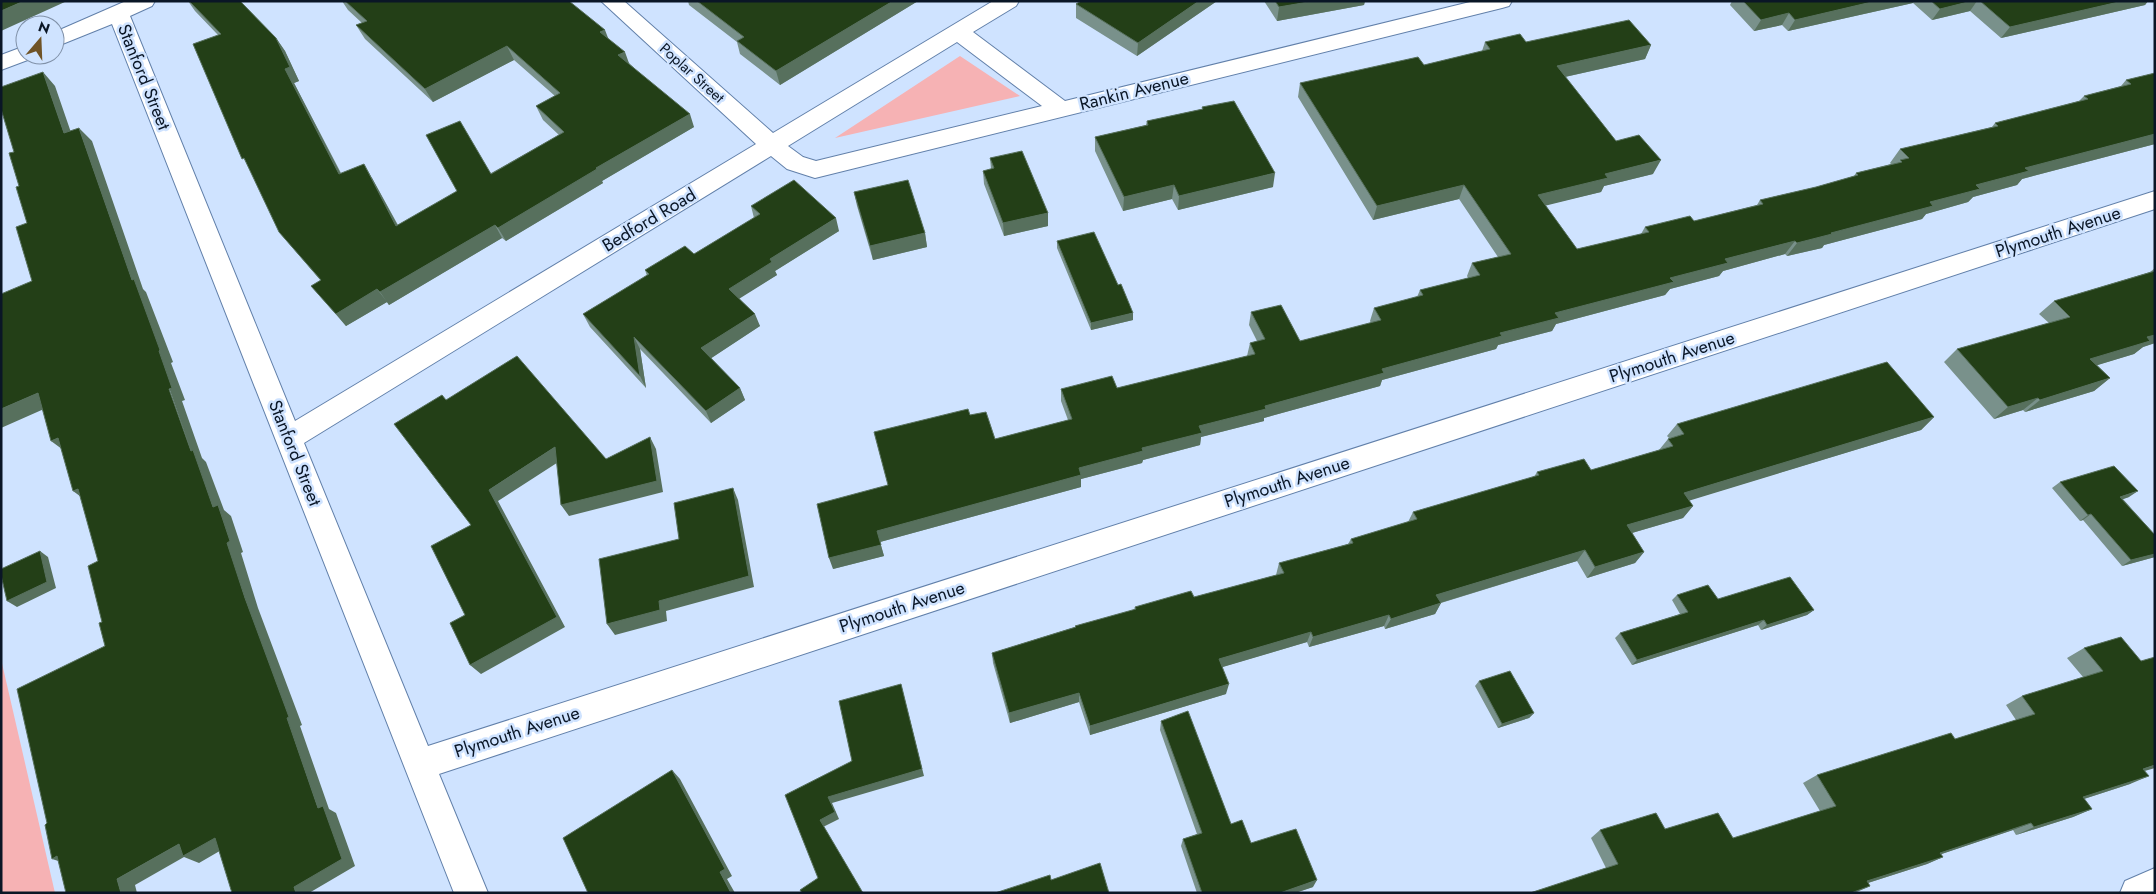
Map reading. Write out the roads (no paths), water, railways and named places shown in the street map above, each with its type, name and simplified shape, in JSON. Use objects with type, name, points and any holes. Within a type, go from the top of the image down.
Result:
[{"type":"street","points":[[65,36],[145,1]]},
{"type":"street","name":"Poplar Street","points":[[611,1],[772,145]]},
{"type":"street","name":"Bedford Road","points":[[289,438],[1009,1]]},
{"type":"street","name":"Rankin Avenue","points":[[772,145],[794,163],[815,170],[1502,1]]},
{"type":"street","name":"Stanford Street","points":[[118,13],[471,893]]},
{"type":"street","points":[[958,32],[1061,109]]},
{"type":"street","points":[[1,63],[15,57]]},
{"type":"street","name":"Plymouth Avenue","points":[[420,764],[2155,200]]},
{"type":"street","points":[[2137,893],[2155,885]]}]
